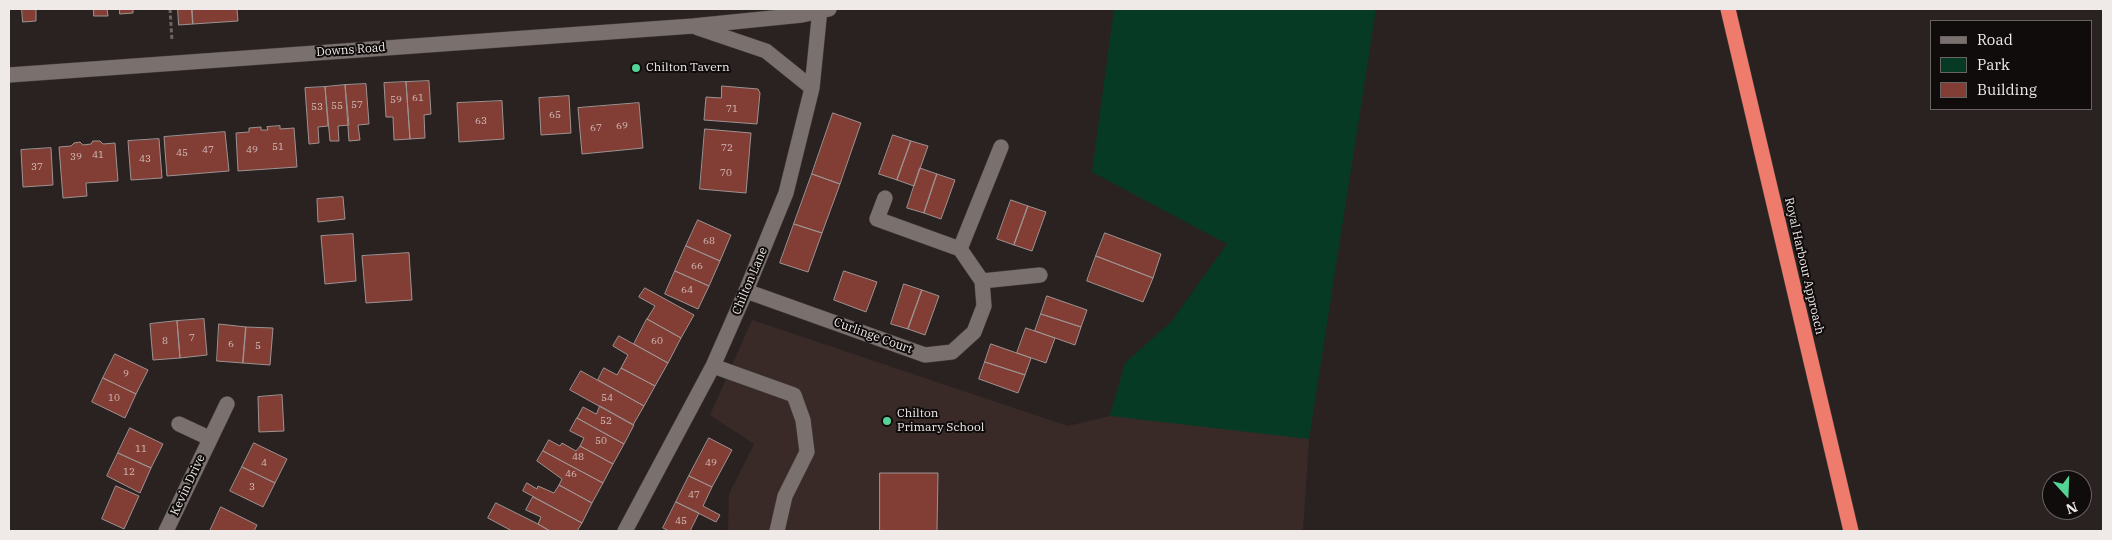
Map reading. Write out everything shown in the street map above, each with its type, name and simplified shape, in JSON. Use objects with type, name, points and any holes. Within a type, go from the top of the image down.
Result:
[{"type":"highway","name":"Royal Harbour Approach","points":[[1728,9],[1851,531]]},
{"type":"street","name":"Downs Road","points":[[9,75],[693,26],[823,10]]},
{"type":"street","name":"Chilton Lane","points":[[625,531],[713,366],[746,292],[786,192],[812,88],[823,10]]},
{"type":"street","name":"Downs Road","points":[[693,26],[766,51],[812,88]]},
{"type":"street","points":[[885,198],[877,219],[960,249],[1001,147]]},
{"type":"street","name":"Curlinge Court","points":[[746,292],[926,355],[952,352],[974,332],[984,306],[982,281],[960,249]]},
{"type":"street","points":[[982,281],[1040,275]]},
{"type":"street","points":[[713,366],[794,395],[808,440],[807,452],[785,496],[777,531]]},
{"type":"street","name":"Kevin Drive","points":[[166,531],[227,404]]},
{"type":"street","name":"Kevin Drive","points":[[179,424],[210,438]]},
{"type":"path","points":[[170,9],[174,64]]},
{"type":"shaded area","name":"Chilton Primary School","points":[[752,320],[1068,426],[1110,416],[1125,363],[1323,345],[1309,439],[1303,531],[728,531],[729,494],[754,444],[710,415]]},
{"type":"green space","points":[[1114,9],[1376,9],[1309,439],[1110,416],[1125,363],[1171,322],[1227,244],[1092,172]]},
{"type":"building","points":[[22,9],[36,9],[36,21],[23,22]]},
{"type":"building","points":[[94,9],[107,9],[108,16],[94,16]]},
{"type":"building","points":[[120,9],[133,9],[133,13],[120,14]]},
{"type":"building","points":[[178,9],[192,9],[193,24],[179,25]]},
{"type":"building","points":[[192,9],[237,9],[238,21],[193,24]]},
{"type":"building","points":[[429,81],[431,114],[424,115],[425,138],[410,139],[406,82]]},
{"type":"building","points":[[406,82],[410,139],[394,140],[393,117],[386,117],[384,83]]},
{"type":"building","points":[[366,84],[369,124],[358,125],[360,140],[349,141],[345,85]]},
{"type":"building","points":[[345,85],[349,125],[338,126],[339,141],[330,141],[325,87]]},
{"type":"building","points":[[722,86],[758,89],[760,93],[757,124],[704,120],[706,97],[721,98]]},
{"type":"building","points":[[325,87],[328,126],[318,127],[319,143],[309,144],[305,88]]},
{"type":"building","points":[[569,96],[571,133],[541,135],[539,98]]},
{"type":"building","points":[[502,101],[504,139],[459,142],[457,103]]},
{"type":"building","points":[[639,103],[643,148],[582,154],[578,108]]},
{"type":"building","points":[[833,113],[861,123],[840,184],[812,174]]},
{"type":"building","points":[[280,126],[280,129],[294,128],[297,167],[238,171],[236,133],[249,132],[249,128],[261,127],[261,130],[268,130],[267,127]]},
{"type":"building","points":[[705,129],[751,133],[746,193],[700,189]]},
{"type":"building","points":[[225,132],[229,171],[167,176],[164,137]]},
{"type":"building","points":[[893,135],[911,141],[897,180],[879,174]]},
{"type":"building","points":[[159,139],[162,178],[131,180],[128,141]]},
{"type":"building","points":[[93,141],[100,141],[103,144],[115,143],[118,181],[86,183],[87,196],[63,198],[59,147],[71,146],[74,143],[80,142],[83,145],[91,144]]},
{"type":"building","points":[[911,141],[928,146],[914,186],[897,180]]},
{"type":"building","points":[[51,148],[53,185],[23,187],[21,150]]},
{"type":"building","points":[[920,168],[937,174],[924,213],[907,208]]},
{"type":"building","points":[[812,174],[840,184],[822,233],[794,224]]},
{"type":"building","points":[[937,174],[955,180],[941,219],[924,213]]},
{"type":"building","points":[[343,197],[345,219],[318,222],[317,199]]},
{"type":"building","points":[[1011,200],[1028,206],[1014,245],[997,239]]},
{"type":"building","points":[[1028,206],[1046,212],[1032,251],[1014,245]]},
{"type":"building","points":[[698,220],[731,235],[720,261],[686,246]]},
{"type":"building","points":[[794,224],[822,233],[808,272],[780,263]]},
{"type":"building","points":[[1105,233],[1161,254],[1153,278],[1096,256]]},
{"type":"building","points":[[353,234],[356,281],[325,284],[321,236]]},
{"type":"building","points":[[686,246],[720,261],[709,286],[675,271]]},
{"type":"building","points":[[409,253],[412,300],[366,303],[362,256]]},
{"type":"building","points":[[1096,256],[1153,278],[1143,302],[1087,281]]},
{"type":"building","points":[[675,271],[709,286],[698,309],[665,294]]},
{"type":"building","points":[[844,271],[877,282],[866,312],[834,300]]},
{"type":"building","points":[[904,284],[922,290],[908,329],[891,324]]},
{"type":"building","points":[[645,288],[694,315],[681,338],[647,319],[655,306],[639,297]]},
{"type":"building","points":[[922,290],[939,296],[925,335],[908,329]]},
{"type":"building","points":[[1047,296],[1087,310],[1081,327],[1041,314]]},
{"type":"building","points":[[1041,314],[1081,327],[1075,345],[1035,331]]},
{"type":"building","points":[[204,319],[207,355],[180,358],[177,321]]},
{"type":"building","points":[[647,319],[681,338],[668,363],[634,344]]},
{"type":"building","points":[[177,321],[180,358],[153,360],[150,324]]},
{"type":"building","points":[[219,324],[246,327],[243,363],[217,361]]},
{"type":"building","points":[[246,327],[273,328],[270,365],[243,363]]},
{"type":"building","points":[[1026,328],[1055,338],[1046,363],[1017,353]]},
{"type":"building","points":[[619,336],[668,363],[655,386],[621,368],[628,355],[613,346]]},
{"type":"building","points":[[991,344],[1031,358],[1025,375],[985,362]]},
{"type":"building","points":[[115,354],[148,370],[136,394],[103,378]]},
{"type":"building","points":[[985,362],[1025,375],[1018,393],[979,379]]},
{"type":"building","points":[[604,368],[617,375],[621,368],[655,386],[644,406],[598,380]]},
{"type":"building","points":[[581,371],[644,406],[633,425],[570,390]]},
{"type":"building","points":[[103,378],[136,394],[125,418],[92,402]]},
{"type":"building","points":[[282,395],[284,431],[259,432],[258,397]]},
{"type":"building","points":[[600,406],[634,425],[624,444],[577,418],[583,407],[596,414]]},
{"type":"building","points":[[577,418],[624,444],[613,464],[580,446],[584,438],[570,431]]},
{"type":"building","points":[[130,428],[163,444],[151,468],[118,453]]},
{"type":"building","points":[[709,438],[732,450],[712,487],[689,476]]},
{"type":"building","points":[[549,440],[560,446],[562,443],[576,451],[580,446],[613,464],[603,483],[543,451]]},
{"type":"building","points":[[254,443],[287,459],[275,483],[242,467]]},
{"type":"building","points":[[543,451],[603,483],[592,503],[559,485],[562,479],[537,461]]},
{"type":"building","points":[[118,453],[151,468],[140,493],[107,476]]},
{"type":"building","points":[[242,467],[275,483],[263,507],[230,491]]},
{"type":"building","points":[[880,473],[938,473],[937,531],[880,531]]},
{"type":"building","points":[[689,476],[712,487],[703,506],[720,515],[716,522],[676,502]]},
{"type":"building","points":[[527,483],[537,489],[538,486],[554,493],[559,485],[592,503],[582,523],[523,491]]},
{"type":"building","points":[[116,486],[139,496],[124,529],[102,519]]},
{"type":"building","points":[[533,497],[582,523],[577,531],[550,531],[538,524],[541,517],[526,510]]},
{"type":"building","points":[[676,502],[699,513],[690,531],[669,531],[663,528]]},
{"type":"building","points":[[496,503],[550,531],[512,531],[488,518]]},
{"type":"building","points":[[221,507],[257,525],[254,531],[210,531]]},
{"type":"place","name":"Chilton Tavern","points":[[636,68]]},
{"type":"place","name":"Chilton Primary School","points":[[887,421]]}]
